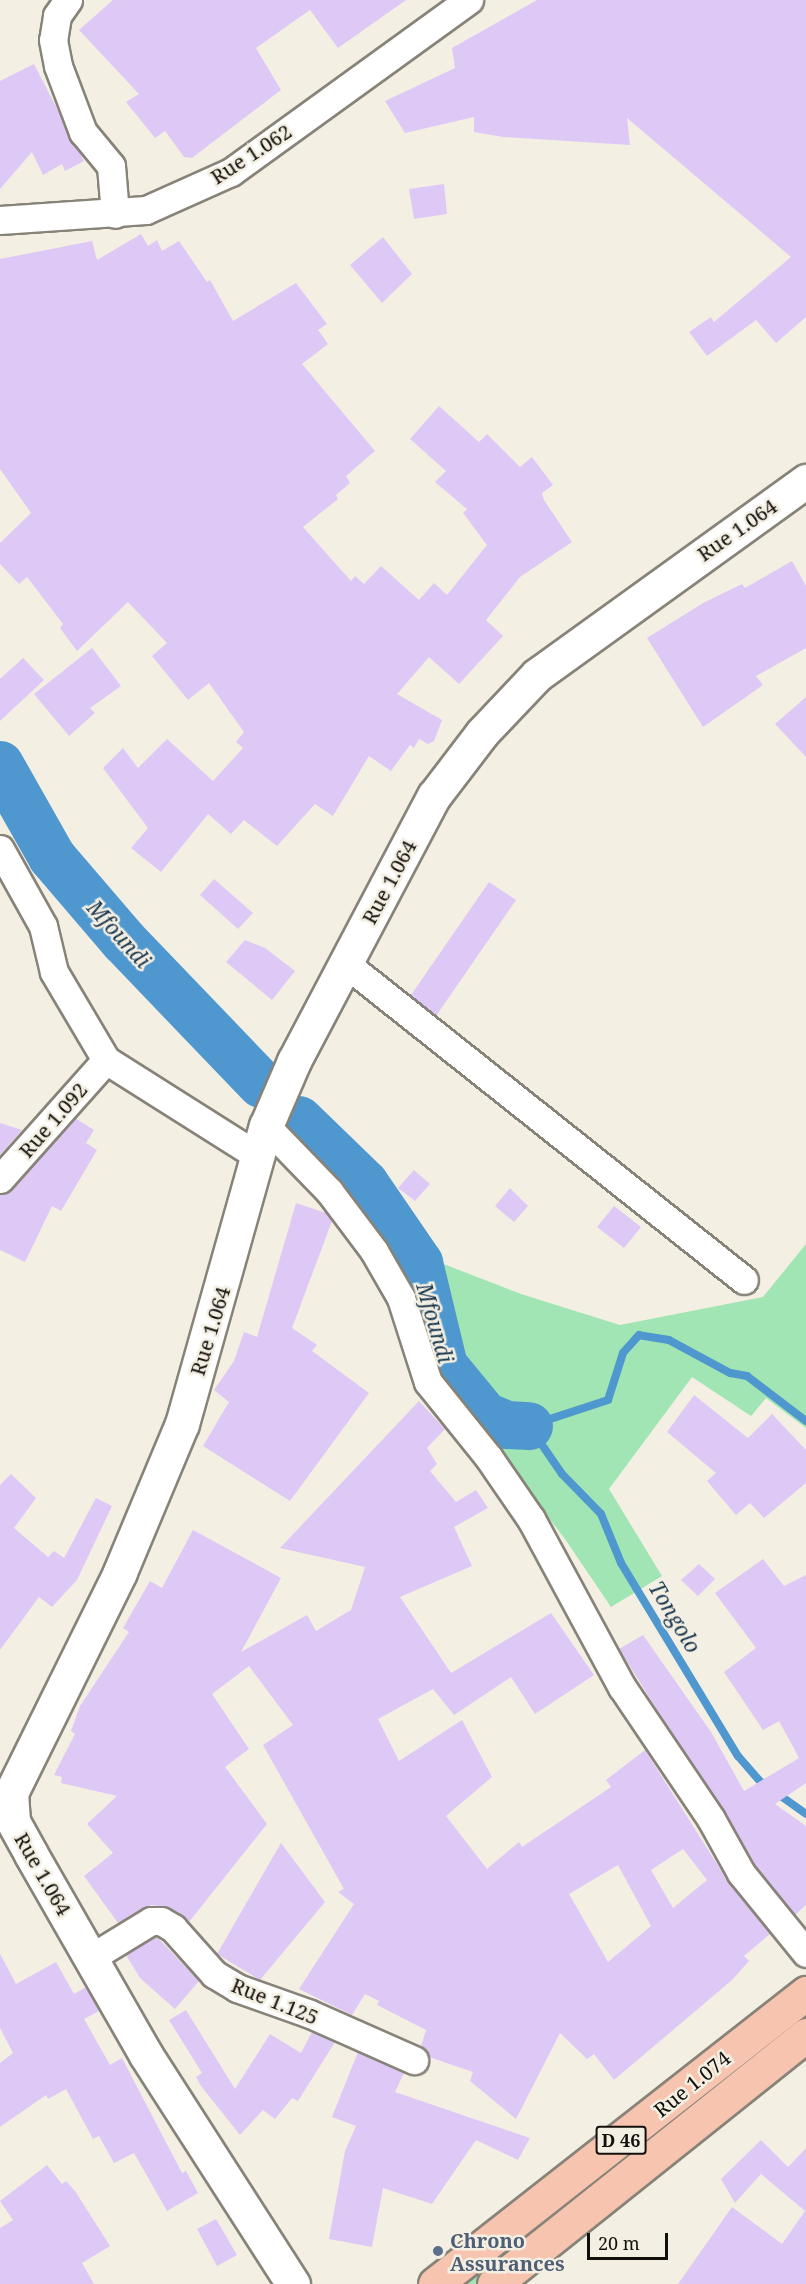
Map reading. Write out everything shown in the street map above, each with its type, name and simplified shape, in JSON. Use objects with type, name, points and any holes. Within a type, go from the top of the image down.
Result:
[{"type":"main road","name":"Rue 1.064","points":[[293,2284],[146,2055],[5,1799],[116,1582],[182,1424],[234,1252],[261,1141],[294,1061],[434,796],[482,733],[537,675],[806,481]]},
{"type":"main road","name":"Rue 1.074","points":[[435,2284],[806,1993]]},
{"type":"main road","name":"Rue 1.074","points":[[494,2284],[806,2035]]},
{"type":"main road","points":[[603,2154],[624,2181]]},
{"type":"main road","points":[[262,2235],[282,2284]]},
{"type":"street","points":[[68,0],[57,16],[53,40],[58,66],[83,132],[111,166],[115,214]]},
{"type":"street","name":"Rue 1.062","points":[[0,220],[115,214],[146,210],[231,172],[469,0]]},
{"type":"street","points":[[0,849],[43,926],[54,972],[106,1060],[261,1141],[329,1191],[374,1251],[401,1298],[428,1382],[489,1458],[531,1520],[622,1687],[711,1819],[741,1874],[806,1953]]},
{"type":"street","points":[[346,964],[744,1280]]},
{"type":"street","name":"Rue 1.092","points":[[0,1179],[106,1060]]},
{"type":"street","name":"Rue 1.125","points":[[92,1957],[151,1921],[161,1921],[173,1928],[214,1974],[237,1988],[310,2014],[414,2060]]},
{"type":"green space","points":[[806,1244],[806,1428],[766,1398],[751,1416],[692,1377],[609,1489],[662,1576],[611,1607],[565,1539],[432,1367],[401,1271],[419,1248],[441,1263],[521,1294],[620,1325],[763,1297]]},
{"type":"green space","points":[[582,2187],[590,2196],[475,2284],[455,2284]]},
{"type":"building","points":[[113,0],[406,0],[338,48],[310,10],[256,48],[281,90],[192,158],[184,157],[165,131],[155,138],[126,102],[139,94],[79,30]]},
{"type":"building","points":[[537,0],[806,0],[806,317],[776,343],[756,320],[707,356],[689,332],[711,317],[714,322],[791,257],[627,118],[630,145],[503,137],[474,132],[474,117],[405,133],[385,101],[455,68],[452,48]]},
{"type":"building","points":[[34,64],[84,161],[65,171],[62,164],[43,175],[32,152],[0,189],[0,81]]},
{"type":"building","points":[[444,184],[447,214],[414,219],[409,189]]},
{"type":"building","points":[[141,234],[148,246],[157,240],[162,251],[179,241],[207,282],[210,280],[233,321],[296,283],[327,324],[318,330],[328,344],[302,364],[375,451],[346,476],[350,483],[336,495],[338,499],[303,527],[351,581],[355,576],[364,584],[381,566],[419,600],[434,583],[447,595],[487,545],[463,513],[467,509],[435,482],[446,471],[410,439],[439,406],[479,442],[487,434],[520,467],[532,457],[553,485],[542,493],[544,500],[572,542],[520,577],[486,620],[503,636],[459,684],[429,657],[397,694],[442,720],[434,741],[428,744],[419,739],[414,748],[410,745],[391,771],[369,756],[333,816],[315,804],[277,846],[244,820],[231,834],[208,814],[161,872],[131,848],[148,828],[103,768],[123,748],[138,768],[167,739],[213,781],[243,748],[236,742],[244,732],[209,683],[188,700],[152,656],[167,643],[128,602],[77,651],[60,628],[63,624],[27,577],[19,584],[0,564],[0,543],[31,513],[0,469],[0,259],[92,241],[97,260]]},
{"type":"building","points":[[383,237],[412,274],[382,303],[350,265]]},
{"type":"building","points":[[792,561],[806,586],[806,648],[756,676],[763,685],[703,727],[647,638],[703,603],[742,584],[745,588]]},
{"type":"building","points":[[92,648],[121,686],[90,708],[95,713],[69,736],[34,694]]},
{"type":"building","points":[[23,658],[44,680],[0,721],[0,679]]},
{"type":"building","points":[[806,697],[806,757],[775,724]]},
{"type":"building","points":[[214,879],[253,913],[238,929],[200,895]]},
{"type":"building","points":[[489,882],[516,900],[436,1016],[411,995]]},
{"type":"building","points":[[245,940],[265,948],[295,971],[272,1000],[226,962]]},
{"type":"building","points":[[75,1118],[94,1130],[86,1143],[97,1150],[61,1211],[52,1206],[25,1262],[0,1250],[0,1194],[12,1189]]},
{"type":"building","points":[[0,1123],[22,1130],[0,1155]]},
{"type":"building","points":[[414,1170],[430,1184],[415,1201],[398,1188]]},
{"type":"building","points":[[510,1188],[528,1206],[514,1222],[495,1206]]},
{"type":"building","points":[[296,1203],[326,1213],[332,1221],[292,1328],[317,1345],[312,1351],[369,1393],[290,1501],[203,1446],[229,1402],[214,1390],[234,1361],[244,1332],[257,1337]]},
{"type":"building","points":[[614,1206],[641,1227],[624,1248],[597,1227]]},
{"type":"building","points":[[694,1395],[748,1438],[772,1414],[806,1450],[806,1483],[764,1518],[750,1503],[736,1515],[707,1481],[716,1473],[667,1432]]},
{"type":"building","points":[[419,1401],[445,1429],[427,1448],[437,1464],[430,1471],[456,1502],[476,1490],[488,1508],[454,1527],[472,1566],[400,1597],[451,1673],[551,1613],[594,1675],[535,1714],[511,1677],[454,1715],[433,1689],[378,1719],[399,1761],[462,1720],[492,1777],[446,1816],[487,1869],[519,1842],[522,1847],[611,1787],[606,1780],[645,1750],[729,1883],[770,1934],[744,1956],[749,1961],[732,1980],[614,2080],[594,2054],[587,2059],[560,2033],[516,2119],[470,2081],[473,2072],[429,2057],[421,2046],[426,2030],[377,2005],[379,2001],[365,1994],[352,2015],[299,1989],[354,1904],[338,1892],[344,1889],[263,1745],[293,1725],[249,1666],[212,1694],[249,1749],[225,1767],[267,1824],[189,1922],[169,1907],[151,1905],[118,1923],[84,1876],[113,1853],[87,1824],[117,1796],[61,1783],[62,1777],[54,1775],[75,1734],[71,1731],[80,1706],[129,1632],[123,1628],[150,1581],[162,1588],[193,1530],[281,1578],[241,1652],[307,1615],[316,1631],[351,1610],[365,1567],[280,1548]],"holes":[[[683,1849],[707,1880],[673,1908],[651,1870]],[[618,1865],[651,1926],[608,1962],[569,1894]]]},
{"type":"building","points":[[11,1474],[36,1498],[14,1528],[48,1557],[54,1551],[64,1558],[96,1498],[112,1506],[77,1580],[52,1607],[39,1597],[0,1650],[0,1485]]},
{"type":"building","points":[[763,1559],[784,1586],[806,1575],[806,1783],[775,1804],[806,1826],[806,1905],[795,1915],[754,1864],[619,1649],[643,1635],[711,1732],[744,1791],[799,1758],[779,1721],[763,1730],[724,1672],[756,1648],[715,1593]]},
{"type":"building","points":[[699,1564],[715,1579],[698,1596],[681,1580]]},
{"type":"building","points":[[281,1843],[325,1902],[260,1980],[217,1954]]},
{"type":"building","points":[[157,1937],[199,1981],[175,2009],[140,1978],[126,1955]]},
{"type":"building","points":[[0,1954],[16,1984],[56,1962],[74,1994],[86,1987],[99,2011],[84,2019],[110,2065],[122,2058],[182,2173],[186,2171],[198,2193],[167,2211],[134,2153],[114,2163],[99,2136],[93,2139],[66,2089],[48,2099],[46,2095],[0,2127],[0,2063],[13,2053],[0,2028]]},
{"type":"building","points":[[186,2010],[235,2089],[270,2034],[301,2053],[312,2032],[335,2042],[298,2101],[292,2098],[275,2119],[263,2110],[240,2135],[201,2086],[196,2077],[202,2073],[169,2020]]},
{"type":"building","points":[[358,2052],[404,2073],[395,2092],[530,2138],[518,2160],[476,2140],[432,2204],[383,2188],[372,2247],[329,2239],[345,2151],[356,2126],[332,2117]]},
{"type":"building","points":[[761,2140],[788,2167],[806,2148],[806,2284],[678,2284],[732,2207],[782,2244],[805,2211],[761,2174],[735,2203],[721,2179]]},
{"type":"building","points":[[47,2165],[62,2184],[66,2181],[75,2191],[110,2246],[82,2263],[94,2284],[0,2284],[0,2228],[13,2220],[0,2201]]},
{"type":"building","points":[[216,2219],[237,2255],[217,2266],[197,2229]]},
{"type":"waterway","name":"Mfoundi","points":[[0,765],[52,857],[124,941],[261,1084]]},
{"type":"waterway","name":"Mfoundi","points":[[299,1120],[365,1184],[419,1263],[444,1366],[485,1416],[507,1425],[529,1426]]},
{"type":"waterway","name":"Tongolo","points":[[806,1421],[747,1376],[730,1373],[669,1340],[639,1335],[623,1353],[608,1400],[529,1426],[562,1474],[601,1514],[621,1563],[738,1756],[761,1782],[806,1814]]},
{"type":"place","name":"Chrono Assurances","points":[[438,2251]]}]
